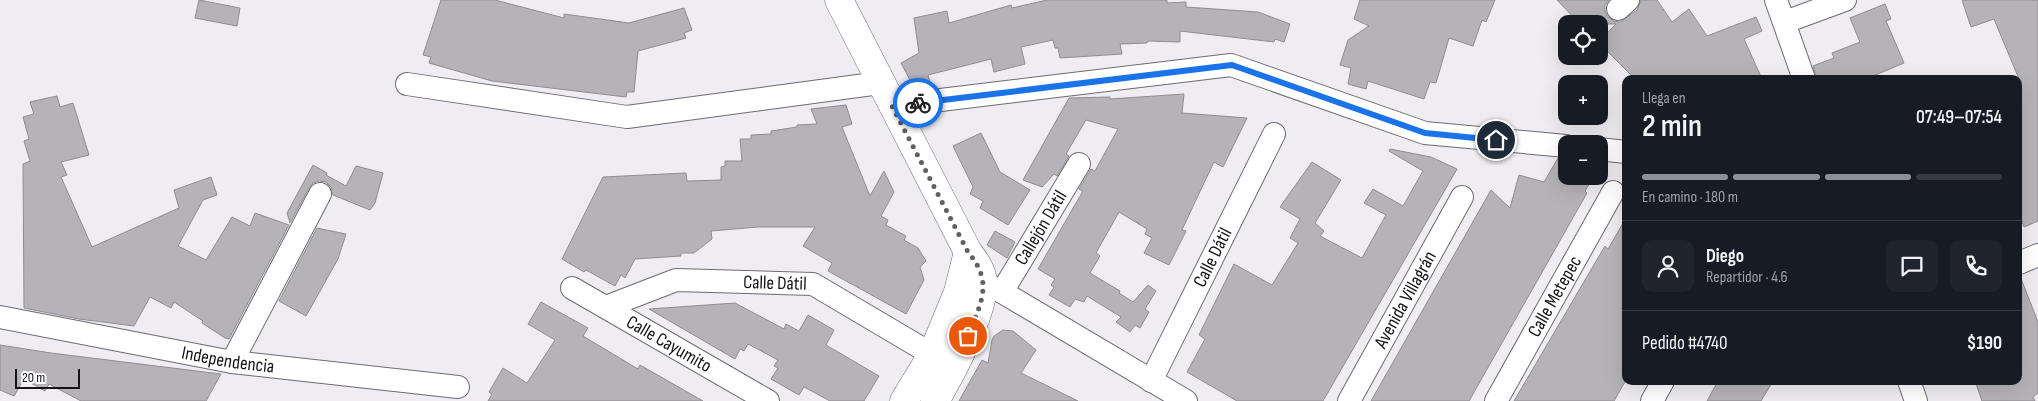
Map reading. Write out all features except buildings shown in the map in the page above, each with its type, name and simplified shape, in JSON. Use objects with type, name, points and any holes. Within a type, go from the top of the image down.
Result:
[{"type":"street","points":[[838,0],[979,275],[980,304],[944,361],[904,401]]},
{"type":"street","points":[[1776,0],[1803,75]]},
{"type":"street","points":[[1785,22],[1845,0]]},
{"type":"street","points":[[407,84],[627,117],[1232,65],[1425,133],[1558,145]]},
{"type":"street","name":"Calle Dátil","points":[[1151,381],[1274,134]]},
{"type":"street","points":[[1608,151],[1622,152]]},
{"type":"street","name":"Callejón Dátil","points":[[979,275],[1079,164]]},
{"type":"street","name":"Calle Metepec","points":[[1496,401],[1613,192]]},
{"type":"street","points":[[232,362],[320,194]]},
{"type":"street","name":"Avenida Villagrán","points":[[1349,401],[1462,197]]},
{"type":"street","points":[[2022,262],[2038,255]]},
{"type":"street","points":[[979,275],[1186,401]]},
{"type":"street","name":"Calle Dátil","points":[[606,308],[676,280],[813,284],[944,361]]},
{"type":"street","name":"Calle Cayumito","points":[[572,288],[768,401]]},
{"type":"street","name":"Independencia","points":[[0,317],[232,362],[458,387]]},
{"type":"street","points":[[935,401],[944,361]]},
{"type":"street","points":[[1652,401],[1661,385]]},
{"type":"street","points":[[1910,385],[1916,401]]},
{"type":"way so far","points":[[918,103],[892,106],[968,252],[979,265],[983,282],[980,304],[968,336]]},
{"type":"route","points":[[918,103],[1232,65],[1425,133],[1496,140]]}]
